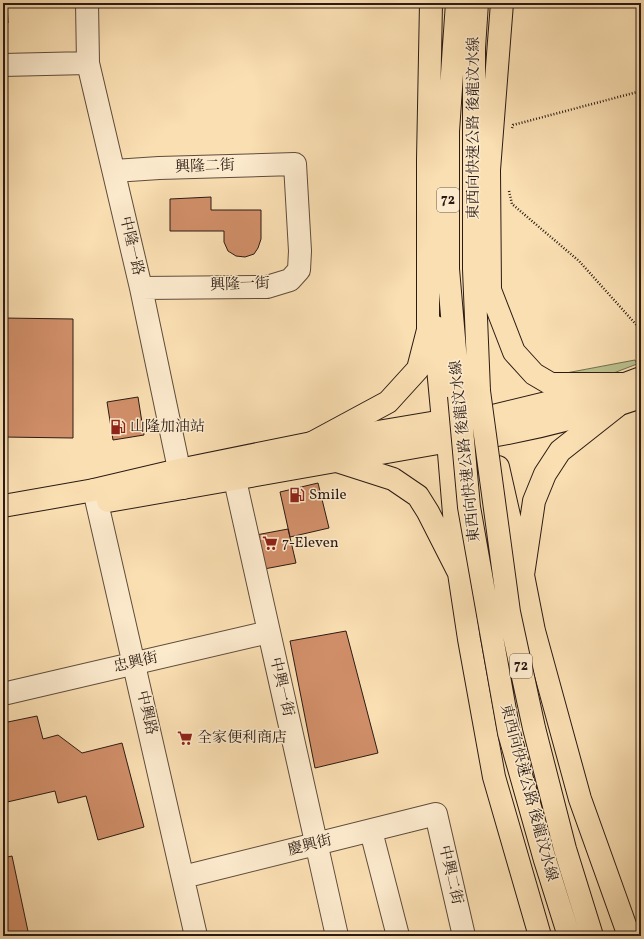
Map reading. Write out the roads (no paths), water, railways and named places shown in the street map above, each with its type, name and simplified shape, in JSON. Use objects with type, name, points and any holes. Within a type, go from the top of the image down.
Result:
[{"type":"main road","points":[[232,470],[312,443],[388,402],[418,369],[428,330],[428,159],[431,3]]},
{"type":"main road","name":"東西向快速公路 後龍汶水線","points":[[457,3],[448,131],[448,269],[469,507],[509,733],[545,860],[569,936]]},
{"type":"main road","name":"東西向快速公路 後龍汶水線","points":[[477,3],[474,48],[474,269],[479,391],[509,612],[534,728],[565,849],[592,936]]},
{"type":"main road","points":[[502,3],[489,170],[490,427],[523,574],[534,631],[580,800],[629,936]]},
{"type":"main road","points":[[428,269],[446,431],[459,573],[469,639],[494,777],[540,936]]},
{"type":"main road","points":[[490,290],[514,352],[534,374],[551,384],[636,387]]},
{"type":"main road","points":[[523,574],[534,501],[545,474],[560,452],[617,406],[636,387]]},
{"type":"main road","points":[[490,427],[636,387]]},
{"type":"main road","points":[[312,443],[558,422],[617,406]]},
{"type":"main road","points":[[3,520],[95,497],[181,479],[232,470],[337,461],[446,431]]},
{"type":"main road","points":[[337,461],[393,479],[418,496],[428,512],[459,573]]},
{"type":"main road","points":[[3,506],[95,497]]},
{"type":"street","name":"中隆一路","points":[[87,3],[88,63],[141,288],[181,479]]},
{"type":"street","points":[[3,65],[88,63]]},
{"type":"street","name":"興隆二街","points":[[114,171],[159,168],[295,164]]},
{"type":"street","name":"興隆一街","points":[[141,288],[267,287],[290,280],[299,270],[300,251],[295,164]]},
{"type":"street","name":"中興一街","points":[[232,470],[337,936]]},
{"type":"street","name":"中興路","points":[[95,497],[196,936]]},
{"type":"street","name":"忠興街","points":[[3,694],[268,632]]},
{"type":"street","name":"慶興街","points":[[183,877],[317,845],[436,814]]},
{"type":"street","name":"中興二街","points":[[436,814],[464,936]]},
{"type":"street","points":[[371,831],[398,936]]},
{"type":"place","name":"山隆加油站","points":[[118,427]]},
{"type":"place","name":"Smile","points":[[297,495]]},
{"type":"place","name":"7-Eleven","points":[[270,543]]},
{"type":"place","name":"全家便利商店","points":[[185,738]]}]
